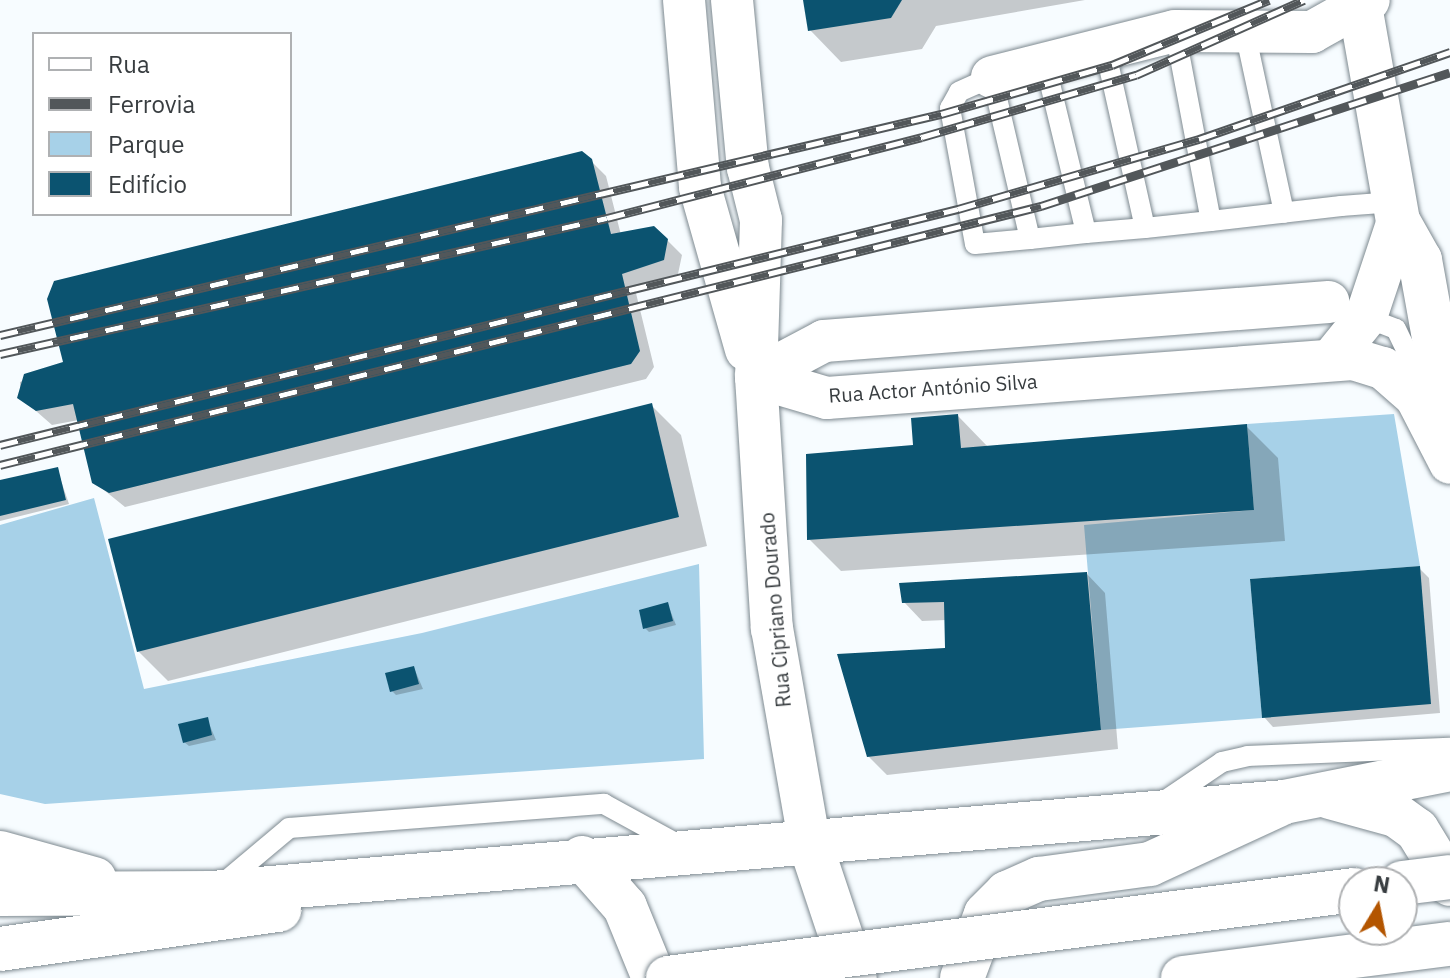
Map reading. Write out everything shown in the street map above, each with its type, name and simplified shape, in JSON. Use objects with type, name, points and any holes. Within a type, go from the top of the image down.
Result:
[{"type":"main road","points":[[1362,2],[1396,211],[1420,260],[1450,427]]},
{"type":"main road","points":[[0,894],[212,893],[686,849],[1284,802],[1330,797],[1450,769]]},
{"type":"main road","points":[[1330,797],[1396,815],[1417,830],[1450,884]]},
{"type":"main road","points":[[962,978],[980,925],[1007,893],[1039,879],[1150,864],[1284,802]]},
{"type":"main road","points":[[809,840],[855,978]]},
{"type":"main road","points":[[0,853],[167,895]]},
{"type":"main road","points":[[582,858],[625,907],[654,978]]},
{"type":"main road","points":[[0,949],[241,921],[405,876]]},
{"type":"main road","points":[[1418,881],[1450,877]]},
{"type":"main road","points":[[668,978],[1338,892]]},
{"type":"main road","points":[[1183,978],[1450,944]]},
{"type":"street","name":"Rua Cipriano Dourado","points":[[684,0],[700,187],[756,377]]},
{"type":"street","name":"Rua Cipriano Dourado","points":[[732,0],[748,168],[761,220],[756,377],[772,628],[809,840]]},
{"type":"street","points":[[992,77],[1175,31],[1312,32],[1362,2]]},
{"type":"street","points":[[1332,359],[1366,317],[1384,263],[1396,211]]},
{"type":"street","points":[[756,377],[824,341],[1328,302]]},
{"type":"street","name":"Rua Actor António Silva","points":[[756,377],[827,398],[1332,359],[1370,363],[1395,376],[1427,412],[1450,463]]},
{"type":"lane","points":[[1175,31],[1211,221]]},
{"type":"lane","points":[[1245,32],[1284,213]]},
{"type":"lane","points":[[1105,49],[1145,228]]},
{"type":"lane","points":[[1045,63],[1086,233]]},
{"type":"lane","points":[[1030,239],[992,77],[959,92],[950,108],[975,244],[1030,239],[1086,233],[1145,228],[1284,213],[1396,211]]},
{"type":"lane","points":[[1328,302],[1396,329],[1450,457]]},
{"type":"lane","points":[[1148,813],[1206,771],[1247,756],[1450,748]]},
{"type":"lane","points":[[212,893],[289,828],[604,804],[686,849]]},
{"type":"green space","points":[[1394,414],[1420,566],[1250,579],[1262,718],[1101,730],[1084,525],[1254,510],[1247,424]]},
{"type":"green space","points":[[94,498],[144,689],[422,633],[699,564],[704,759],[45,804],[0,794],[0,525]]},
{"type":"building","points":[[803,0],[902,0],[891,18],[808,31]]},
{"type":"building","points":[[582,151],[592,159],[611,234],[654,226],[668,239],[664,260],[622,274],[640,351],[631,364],[109,493],[92,483],[73,404],[36,411],[17,398],[24,374],[63,362],[47,299],[54,281]]},
{"type":"building","points":[[652,403],[679,517],[137,652],[108,539]]},
{"type":"building","points":[[958,414],[961,448],[1247,424],[1254,510],[807,540],[806,454],[913,445],[911,418]]},
{"type":"building","points":[[58,467],[66,500],[0,516],[0,480]]},
{"type":"building","points":[[1420,566],[1431,704],[1262,718],[1250,579]]},
{"type":"building","points":[[1087,572],[1101,730],[867,757],[837,654],[945,648],[944,602],[902,603],[899,583]]},
{"type":"building","points":[[668,602],[673,621],[643,629],[639,610]]},
{"type":"building","points":[[414,666],[419,684],[390,692],[385,673]]},
{"type":"building","points":[[208,717],[212,735],[183,743],[178,724]]},
{"type":"railway","points":[[0,335],[941,114],[1112,65],[1269,0]]},
{"type":"railway","points":[[0,354],[607,218],[922,137],[1136,75],[1304,0]]},
{"type":"railway","points":[[0,445],[958,209],[1199,139],[1450,52]]},
{"type":"railway","points":[[0,465],[1041,206],[1450,72]]}]
